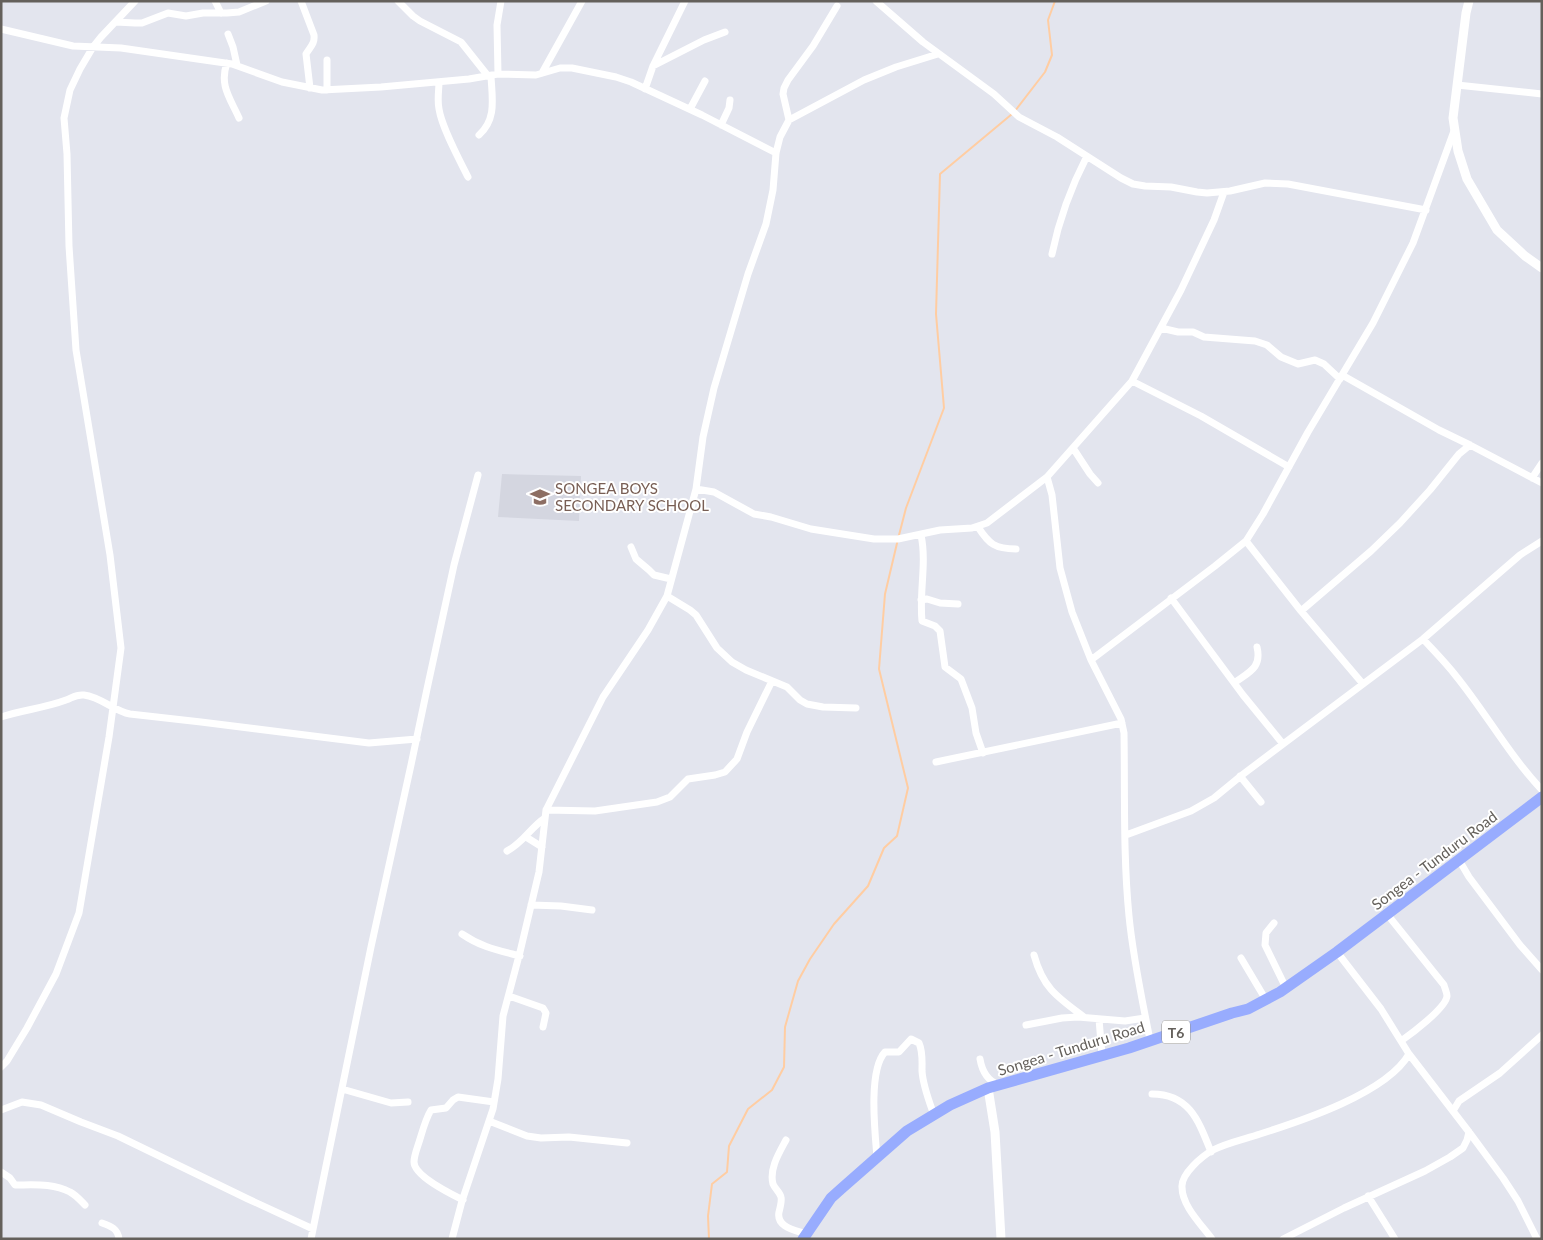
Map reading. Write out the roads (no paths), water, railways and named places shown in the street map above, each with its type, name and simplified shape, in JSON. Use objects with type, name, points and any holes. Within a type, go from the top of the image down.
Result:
[{"type":"highway","name":"Songea - Tunduru Road","points":[[804,1236],[831,1198],[907,1131],[950,1105],[994,1087],[1102,1054],[1129,1048],[1248,1009],[1266,1000],[1337,952],[1542,797]]},
{"type":"street","points":[[1,1067],[27,1028],[56,974],[80,913],[109,737],[121,648],[110,555],[76,350],[69,246],[64,118],[70,90],[93,47],[135,1]]},
{"type":"street","points":[[215,1],[221,13]]},
{"type":"street","points":[[116,22],[134,24],[162,14],[172,13],[186,16],[203,13],[239,12],[266,1]]},
{"type":"street","points":[[301,1],[314,35],[313,45],[306,54],[310,88]]},
{"type":"street","points":[[398,1],[412,16],[461,42],[492,76]]},
{"type":"street","points":[[479,136],[488,126],[492,115],[492,76],[497,25],[502,1]]},
{"type":"street","points":[[542,74],[582,1]]},
{"type":"street","points":[[645,89],[653,66],[685,1]]},
{"type":"street","points":[[876,1],[923,42],[975,80],[1019,117],[1057,137],[1132,184],[1171,187],[1197,192],[1224,192],[1265,183],[1288,184],[1426,210]]},
{"type":"street","points":[[1469,1],[1453,118],[1458,151],[1467,179],[1497,230],[1525,256],[1542,268]]},
{"type":"street","points":[[789,120],[784,88],[838,6]]},
{"type":"street","points":[[1,29],[61,44],[121,48],[227,63],[282,82],[322,90],[381,87],[492,76],[542,74],[560,68],[572,68],[631,82],[690,109],[776,153]]},
{"type":"street","points":[[653,66],[704,40],[725,32]]},
{"type":"street","points":[[228,34],[237,65]]},
{"type":"street","points":[[507,851],[526,837],[546,814],[603,697],[652,624],[667,596],[696,489],[703,437],[714,388],[748,274],[766,224],[773,190],[776,153],[780,137],[789,120],[864,80],[896,67],[938,54]]},
{"type":"street","points":[[327,60],[327,90]]},
{"type":"street","points":[[227,63],[223,80],[225,89],[239,118]]},
{"type":"street","points":[[690,109],[705,81]]},
{"type":"street","points":[[439,82],[438,107],[441,119],[468,177]]},
{"type":"street","points":[[1457,85],[1542,94]]},
{"type":"street","points":[[721,125],[728,112],[730,100]]},
{"type":"street","points":[[1091,660],[1246,541],[1373,323],[1413,243],[1454,130]]},
{"type":"street","points":[[1052,254],[1068,198],[1088,156]]},
{"type":"street","points":[[696,489],[714,492],[751,513],[812,529],[874,539],[898,539],[940,530],[978,527],[998,516],[1009,505],[1047,477],[1132,381],[1182,290],[1214,220],[1224,192]]},
{"type":"street","points":[[1161,328],[1178,332],[1193,332],[1204,337],[1255,341],[1267,345],[1281,357],[1298,364],[1311,360],[1319,361],[1341,377],[1542,483]]},
{"type":"street","points":[[1132,381],[1201,416],[1289,467]]},
{"type":"street","points":[[1301,610],[1371,551],[1400,523],[1459,454],[1470,445]]},
{"type":"street","points":[[1074,448],[1090,474],[1098,483]]},
{"type":"street","points":[[1532,478],[1542,463]]},
{"type":"street","points":[[311,1239],[454,566],[478,475]]},
{"type":"street","points":[[1047,477],[1052,495],[1060,568],[1072,612],[1091,660],[1122,723],[1124,733],[1129,917],[1150,1040]]},
{"type":"street","points":[[978,527],[992,544],[1006,549],[1016,549]]},
{"type":"street","points":[[921,535],[924,548],[921,600],[922,620],[935,626],[940,631],[946,668],[957,674],[961,679],[972,708],[976,733],[983,753]]},
{"type":"street","points":[[1246,541],[1363,684]]},
{"type":"street","points":[[1126,835],[1182,816],[1214,798],[1240,776],[1423,639],[1520,555],[1542,541]]},
{"type":"street","points":[[631,547],[636,559],[654,576],[671,579]]},
{"type":"street","points":[[667,596],[696,615],[717,648],[732,662],[787,687],[807,704],[823,707],[856,708]]},
{"type":"street","points":[[1171,598],[1234,683],[1283,744]]},
{"type":"street","points":[[921,600],[927,599],[940,603],[958,604]]},
{"type":"street","points":[[1423,639],[1456,676],[1531,779],[1542,790]]},
{"type":"street","points":[[1234,683],[1252,671],[1256,666],[1259,655],[1257,647]]},
{"type":"street","points":[[546,814],[595,812],[657,802],[670,797],[688,779],[725,772],[737,759],[746,732],[772,681]]},
{"type":"street","points":[[1,718],[20,711],[66,700],[78,694],[85,695],[113,706],[121,712],[130,714],[369,743],[417,739]]},
{"type":"street","points":[[936,762],[1122,723]]},
{"type":"street","points":[[1240,776],[1261,802]]},
{"type":"street","points":[[452,1239],[462,1200],[494,1102],[498,1079],[503,1016],[520,956],[539,872],[546,814]]},
{"type":"street","points":[[526,837],[542,847]]},
{"type":"street","points":[[1459,860],[1469,877],[1520,945],[1542,970]]},
{"type":"street","points":[[531,905],[592,910]]},
{"type":"street","points":[[1387,914],[1444,985],[1447,995],[1439,1008],[1419,1028],[1401,1041]]},
{"type":"street","points":[[1274,923],[1266,933],[1265,945],[1286,988]]},
{"type":"street","points":[[462,934],[482,946],[520,956]]},
{"type":"street","points":[[1337,952],[1381,1009],[1409,1054],[1469,1132],[1518,1201],[1537,1239]]},
{"type":"street","points":[[1034,955],[1038,971],[1044,981],[1061,1000],[1084,1017]]},
{"type":"street","points":[[1241,958],[1266,1000]]},
{"type":"street","points":[[508,996],[543,1008],[546,1013],[544,1027]]},
{"type":"street","points":[[1026,1025],[1062,1018],[1084,1017],[1125,1021],[1145,1018]]},
{"type":"street","points":[[1099,1019],[1102,1054]]},
{"type":"street","points":[[1452,1111],[1459,1101],[1500,1073],[1542,1035]]},
{"type":"street","points":[[877,1158],[874,1129],[874,1084],[880,1058],[885,1052],[899,1052],[912,1039],[919,1042],[922,1049],[922,1072],[926,1093],[934,1115]]},
{"type":"street","points":[[1212,1239],[1192,1212],[1183,1195],[1182,1185],[1184,1176],[1191,1168],[1211,1152],[1318,1113],[1364,1092],[1397,1070],[1409,1054]]},
{"type":"street","points":[[980,1059],[984,1073],[994,1087],[1001,1239]]},
{"type":"street","points":[[342,1089],[391,1103],[408,1102]]},
{"type":"street","points":[[1152,1094],[1164,1094],[1183,1103],[1200,1125],[1211,1152]]},
{"type":"street","points":[[462,1200],[433,1183],[415,1168],[414,1163],[419,1142],[431,1110],[446,1108],[458,1097],[494,1102]]},
{"type":"street","points":[[1,1110],[22,1102],[41,1105],[118,1136],[313,1229]]},
{"type":"street","points":[[489,1121],[527,1136],[541,1138],[569,1137],[627,1143]]},
{"type":"street","points":[[1283,1239],[1368,1196],[1425,1171],[1457,1153],[1466,1145],[1469,1132]]},
{"type":"street","points":[[786,1140],[772,1170],[773,1183],[781,1198],[778,1216],[779,1221],[784,1226],[804,1236]]},
{"type":"street","points":[[1,1172],[10,1178],[15,1185],[44,1184],[61,1188],[70,1192],[85,1205]]},
{"type":"street","points":[[1368,1196],[1395,1239]]},
{"type":"street","points":[[102,1223],[116,1230],[118,1239]]},
{"type":"waterway","points":[[1015,111],[1045,72],[1052,55],[1048,20],[1055,1]]},
{"type":"waterway","points":[[709,1239],[708,1216],[712,1184],[727,1172],[729,1146],[748,1109],[772,1090],[784,1067],[785,1027],[798,981],[810,959],[834,924],[868,886],[884,848],[897,836],[908,788],[879,669],[885,594],[898,539],[906,508],[944,408],[936,314],[940,174],[1012,114]]},
{"type":"place","name":"SONGEA BOYS SECONDARY SCHOOL","points":[[540,497]]}]
